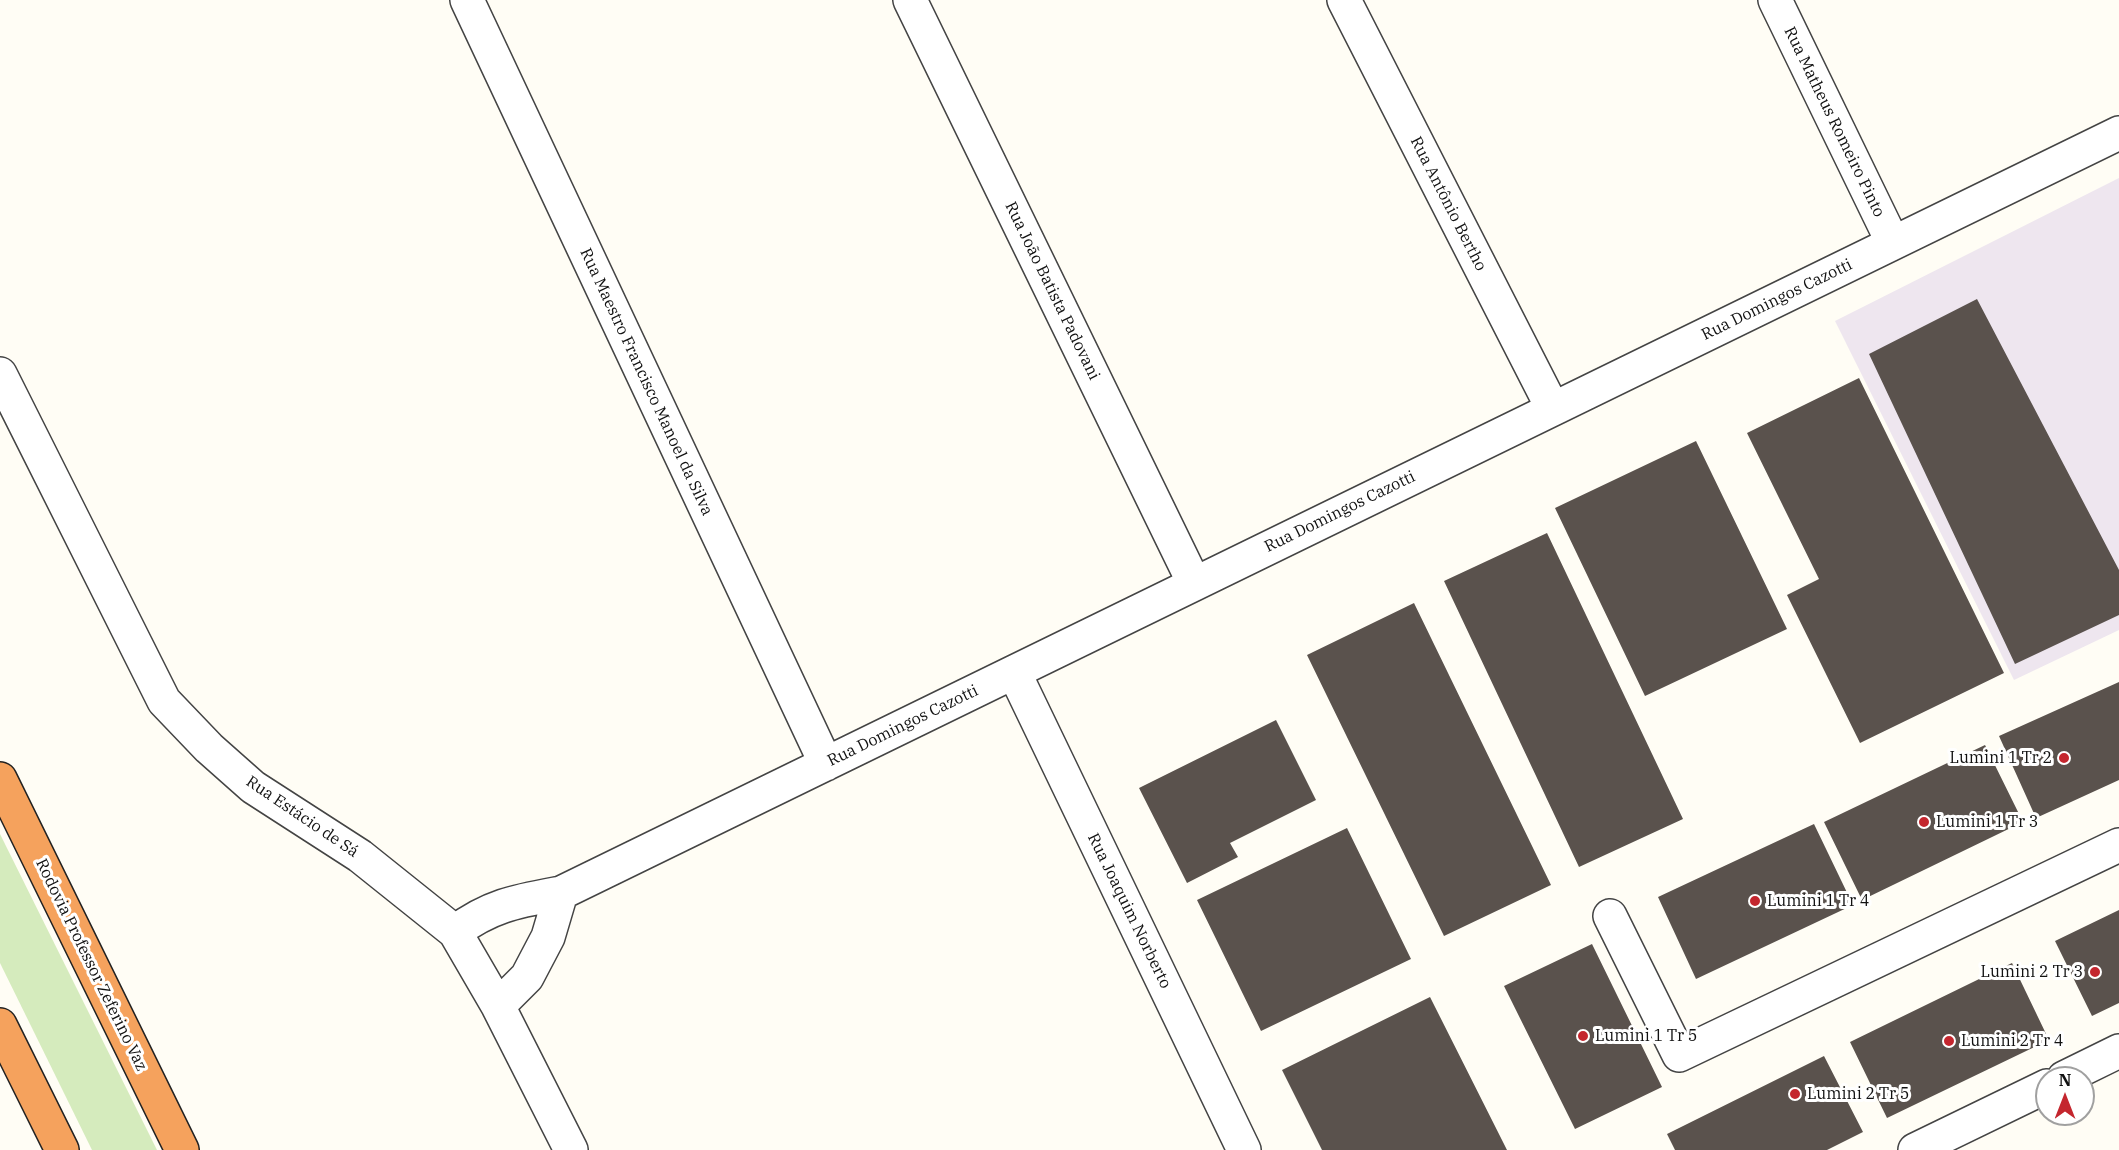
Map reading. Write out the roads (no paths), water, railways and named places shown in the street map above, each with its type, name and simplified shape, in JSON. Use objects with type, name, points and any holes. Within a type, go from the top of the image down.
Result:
[{"type":"highway","name":"Rodovia Professor Zeferino Vaz","points":[[0,779],[182,1150]]},
{"type":"highway","points":[[0,1025],[62,1150]]},
{"type":"street","name":"Rua Maestro Francisco Manoel da Silva","points":[[467,0],[826,764]]},
{"type":"street","name":"Rua João Batista Padovani","points":[[910,0],[1194,583]]},
{"type":"street","name":"Rua Antônio Bertho","points":[[1344,0],[1553,409]]},
{"type":"street","name":"Rua Matheus Romeiro Pinto","points":[[1775,0],[1893,243]]},
{"type":"street","name":"Rua Domingos Cazotti","points":[[455,932],[478,914],[518,901],[561,893],[2119,133]]},
{"type":"street","name":"Rua Estácio de Sá","points":[[0,374],[164,701],[209,748],[253,787],[360,856],[455,932],[498,1006],[571,1150]]},
{"type":"street","name":"Rua Joaquim Norberto","points":[[1014,672],[1244,1150]]},
{"type":"street","points":[[1610,916],[1679,1055],[2119,845]]},
{"type":"street","points":[[498,1006],[527,977],[548,937],[561,893]]},
{"type":"street","points":[[2089,1066],[2119,1052]]},
{"type":"street","points":[[1915,1150],[2035,1092]]},
{"type":"place","name":"Lumini 1 Tr 2","points":[[2064,758]]},
{"type":"place","name":"Lumini 1 Tr 3","points":[[1924,822]]},
{"type":"place","name":"Lumini 1 Tr 4","points":[[1755,901]]},
{"type":"place","name":"Lumini 2 Tr 3","points":[[2095,972]]},
{"type":"place","name":"Lumini 1 Tr 5","points":[[1583,1036]]},
{"type":"place","name":"Lumini 2 Tr 4","points":[[1949,1041]]},
{"type":"place","name":"Lumini 2 Tr 5","points":[[1795,1094]]}]
